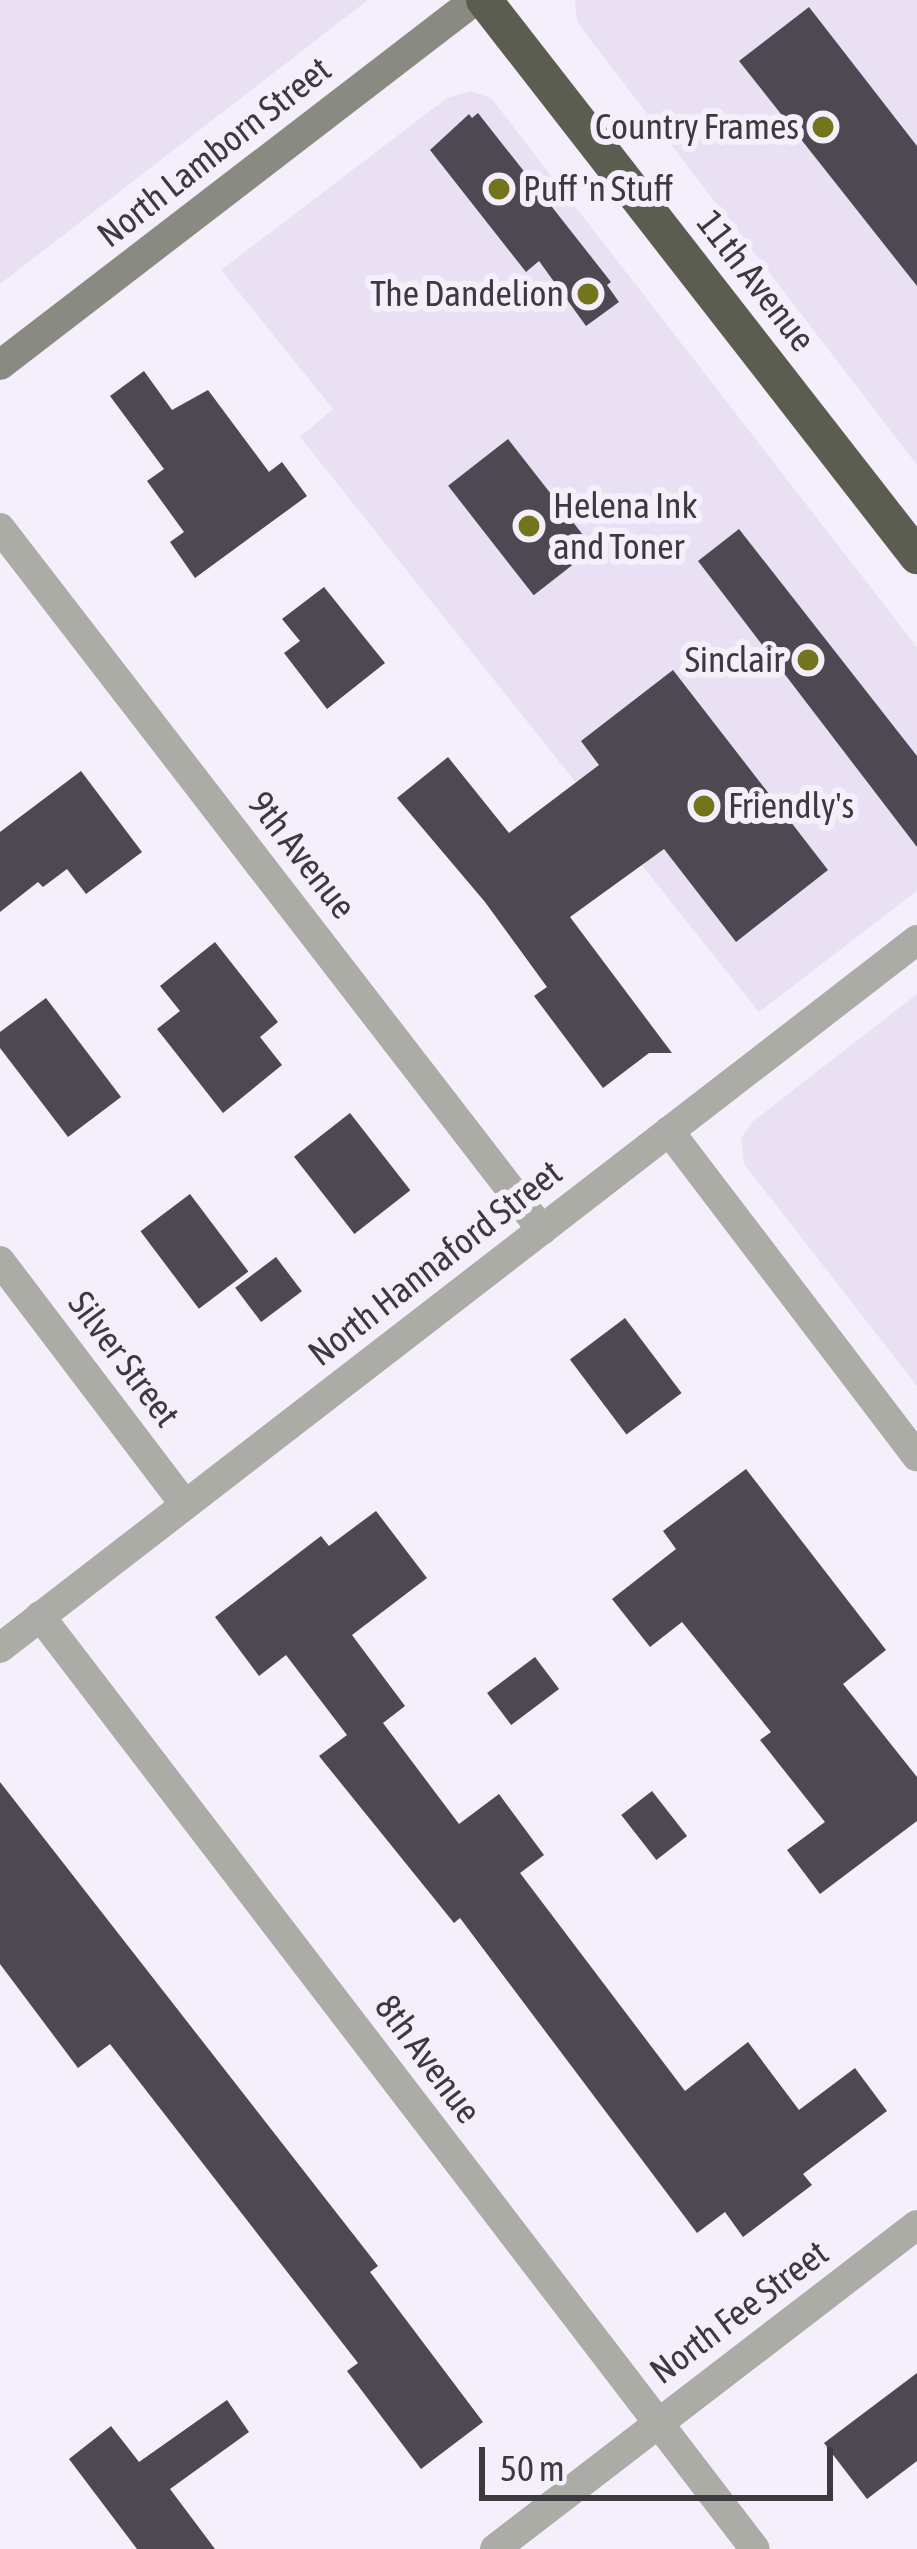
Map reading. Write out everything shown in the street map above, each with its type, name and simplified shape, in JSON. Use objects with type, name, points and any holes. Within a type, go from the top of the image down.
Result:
[{"type":"highway","name":"11th Avenue","points":[[479,0],[917,556]]},
{"type":"street","name":"North Lamborn Street","points":[[0,365],[479,0]]},
{"type":"street","name":"9th Avenue","points":[[0,528],[542,1230]]},
{"type":"street","name":"North Hannaford Street","points":[[0,1648],[917,940]]},
{"type":"street","points":[[669,1131],[917,1456]]},
{"type":"street","name":"Silver Street","points":[[0,1261],[185,1505]]},
{"type":"street","name":"8th Avenue","points":[[40,1616],[755,2549]]},
{"type":"street","name":"North Fee Street","points":[[495,2549],[917,2225]]},
{"type":"shaded area","points":[[0,0],[368,0],[0,284]]},
{"type":"shaded area","points":[[575,0],[917,0],[917,465],[586,34],[577,21]]},
{"type":"shaded area","points":[[470,91],[491,98],[917,647],[917,891],[759,1012],[300,437],[333,409],[221,270],[447,98]]},
{"type":"shaded area","points":[[917,994],[917,1386],[744,1164],[741,1139],[752,1122]]},
{"type":"building","points":[[809,7],[917,146],[917,286],[739,61]]},
{"type":"building","name":"Puff 'n Stuff","points":[[478,113],[611,282],[607,285],[619,302],[586,326],[539,261],[526,272],[430,150],[469,114],[472,118]]},
{"type":"building","points":[[144,371],[172,410],[208,390],[269,472],[282,462],[307,496],[195,578],[170,542],[184,532],[147,481],[164,469],[110,396]]},
{"type":"building","name":"Helena Ink and Toner","points":[[508,439],[594,549],[534,595],[448,486]]},
{"type":"building","name":"Sinclair","points":[[739,529],[917,756],[917,847],[698,561]]},
{"type":"building","points":[[324,587],[385,663],[327,709],[284,653],[300,641],[282,619]]},
{"type":"building","points":[[673,670],[828,870],[736,942],[664,849],[570,917],[672,1053],[649,1053],[603,1088],[534,996],[547,987],[485,902],[397,798],[448,757],[509,833],[599,765],[581,741]]},
{"type":"building","points":[[81,771],[142,852],[86,894],[67,869],[43,887],[38,882],[0,912],[0,832]]},
{"type":"building","points":[[215,942],[278,1022],[260,1037],[282,1065],[223,1113],[157,1029],[180,1011],[160,986]]},
{"type":"building","points":[[46,998],[121,1097],[68,1137],[0,1048],[0,1032]]},
{"type":"building","points":[[350,1113],[410,1190],[354,1234],[294,1157]]},
{"type":"building","points":[[190,1194],[248,1271],[199,1309],[140,1231]]},
{"type":"building","points":[[276,1257],[302,1291],[261,1322],[235,1288]]},
{"type":"building","points":[[625,1318],[682,1393],[626,1435],[570,1360]]},
{"type":"building","points":[[746,1469],[886,1650],[843,1684],[917,1777],[917,1821],[820,1894],[787,1850],[825,1822],[760,1740],[771,1732],[682,1622],[650,1647],[612,1599],[676,1549],[663,1531]]},
{"type":"building","points":[[376,1511],[427,1578],[352,1635],[405,1706],[383,1723],[459,1824],[499,1794],[544,1855],[520,1873],[685,2091],[748,2042],[799,2110],[855,2068],[887,2111],[803,2174],[812,2185],[743,2237],[725,2212],[697,2233],[460,1918],[454,1923],[319,1756],[347,1735],[286,1655],[259,1676],[215,1617],[321,1536],[329,1546]]},
{"type":"building","points":[[535,1657],[559,1689],[511,1725],[487,1693]]},
{"type":"building","points":[[0,1782],[378,2266],[370,2272],[483,2422],[421,2469],[347,2371],[358,2363],[110,2044],[78,2068],[0,1964]]},
{"type":"building","points":[[652,1791],[687,1836],[656,1860],[621,1815]]},
{"type":"building","points":[[917,2373],[917,2461],[867,2499],[824,2443]]},
{"type":"building","points":[[227,2400],[249,2432],[170,2489],[215,2549],[137,2549],[69,2459],[111,2426],[139,2462]]},
{"type":"place","name":"Country Frames","points":[[823,127]]},
{"type":"place","name":"Puff 'n Stuff","points":[[499,189]]},
{"type":"place","name":"The Dandelion","points":[[588,294]]},
{"type":"place","name":"Helena Ink and Toner","points":[[529,526]]},
{"type":"place","name":"Sinclair","points":[[808,660]]},
{"type":"place","name":"Friendly's","points":[[704,806]]}]
